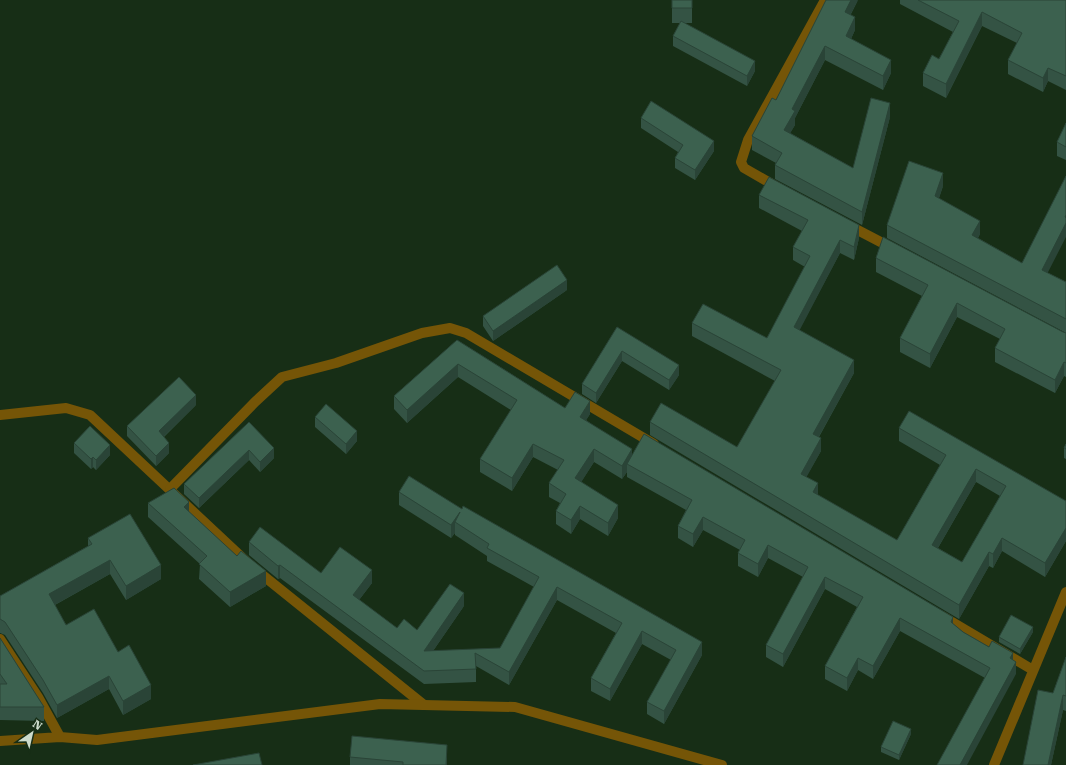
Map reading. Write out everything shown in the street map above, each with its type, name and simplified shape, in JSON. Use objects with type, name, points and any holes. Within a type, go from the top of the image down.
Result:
[{"type":"street","points":[[787,192],[744,168],[740,162],[741,156],[748,140],[825,0]]},
{"type":"street","points":[[836,218],[906,255]]},
{"type":"street","points":[[170,489],[282,377],[336,363],[422,333],[450,328],[466,332],[664,451]]},
{"type":"street","points":[[0,415],[66,408],[90,415],[250,565],[424,705]]},
{"type":"street","points":[[994,765],[1066,592]]},
{"type":"street","points":[[931,609],[1033,670]]},
{"type":"street","points":[[0,640],[38,697],[60,737]]},
{"type":"street","points":[[0,741],[60,737],[97,740],[380,704],[515,707],[722,765]]},
{"type":"building","points":[[672,0],[692,0],[692,8],[672,8]]},
{"type":"building","points":[[826,0],[851,0],[845,12],[855,17],[846,36],[891,60],[883,76],[825,46],[792,109],[795,111],[784,130],[853,168],[871,98],[890,103],[862,212],[775,165],[782,153],[752,136],[772,98],[776,100]]},
{"type":"building","points":[[918,0],[1066,0],[1066,76],[1048,68],[1043,78],[1008,60],[1022,33],[982,12],[946,84],[923,73],[932,55],[939,59],[959,21]]},
{"type":"building","points":[[681,21],[755,61],[747,76],[673,36]]},
{"type":"building","points":[[651,101],[714,141],[695,170],[675,158],[683,145],[641,118]]},
{"type":"building","points":[[1066,123],[1066,147],[1057,142]]},
{"type":"building","points":[[909,161],[943,173],[935,196],[980,221],[972,235],[1022,263],[1066,176],[1066,223],[1042,270],[1066,282],[1066,319],[887,225]]},
{"type":"building","points":[[769,177],[859,225],[854,247],[840,240],[794,327],[854,360],[813,434],[821,438],[801,474],[818,483],[813,492],[897,540],[946,455],[899,428],[909,411],[1066,501],[1066,528],[1045,563],[1002,538],[993,554],[989,552],[959,605],[650,422],[661,403],[737,447],[781,370],[692,323],[703,304],[767,338],[810,256],[793,247],[808,220],[759,195]],"holes":[[[976,469],[1006,486],[962,562],[932,545]]]},
{"type":"building","points":[[883,237],[1066,333],[1066,363],[1064,362],[1055,380],[995,348],[1005,329],[957,303],[930,354],[900,338],[928,285],[876,258]]},
{"type":"building","points":[[557,265],[567,280],[493,331],[483,316]]},
{"type":"building","points":[[617,327],[679,365],[669,380],[622,351],[596,393],[582,384]]},
{"type":"building","points":[[457,340],[565,408],[575,392],[590,401],[580,417],[632,449],[622,466],[594,449],[575,478],[618,505],[608,523],[580,506],[571,520],[556,511],[566,494],[549,483],[564,460],[533,444],[512,478],[480,459],[517,400],[458,364],[407,410],[394,396]]},
{"type":"building","points":[[179,377],[196,395],[159,431],[169,443],[156,456],[127,426]]},
{"type":"building","points":[[326,404],[357,431],[346,444],[315,417]]},
{"type":"building","points":[[249,422],[274,448],[260,462],[249,450],[199,498],[184,484]]},
{"type":"building","points":[[90,426],[110,445],[96,460],[93,457],[91,459],[74,443]]},
{"type":"building","points":[[644,434],[953,617],[951,622],[963,632],[989,647],[992,641],[1013,653],[1010,658],[1016,662],[960,765],[937,765],[990,668],[900,618],[873,666],[858,658],[847,678],[825,666],[863,597],[825,577],[783,654],[766,645],[808,567],[768,545],[758,564],[738,553],[745,540],[703,517],[693,534],[678,526],[692,500],[627,464]]},
{"type":"building","points":[[409,476],[462,509],[463,506],[702,642],[664,711],[647,702],[676,650],[642,631],[610,689],[591,678],[622,623],[557,587],[509,672],[475,653],[476,669],[424,671],[280,565],[278,566],[249,542],[260,527],[321,573],[340,547],[372,570],[353,595],[397,628],[404,619],[417,630],[450,584],[464,593],[424,651],[500,648],[539,577],[487,548],[489,544],[455,522],[460,512],[451,525],[399,492]]},
{"type":"building","points":[[174,488],[189,502],[184,507],[237,556],[241,551],[266,571],[230,592],[199,564],[207,556],[148,503]]},
{"type":"building","points":[[130,514],[161,565],[126,586],[110,560],[49,594],[66,625],[94,609],[118,652],[129,645],[151,685],[123,701],[109,676],[57,705],[43,680],[5,622],[0,619],[0,596],[92,544],[88,538]]},
{"type":"building","points":[[1011,615],[1033,627],[1020,649],[999,637]]},
{"type":"building","points":[[0,638],[44,707],[0,707],[0,684],[7,684],[0,674]]},
{"type":"building","points":[[1066,657],[1066,696],[1063,695],[1048,765],[1023,765],[1038,690],[1053,693]]},
{"type":"building","points":[[893,721],[911,729],[899,755],[881,747]]},
{"type":"building","points":[[352,736],[447,745],[446,765],[403,765],[403,762],[350,757]]},
{"type":"building","points":[[259,753],[262,765],[193,765]]}]
